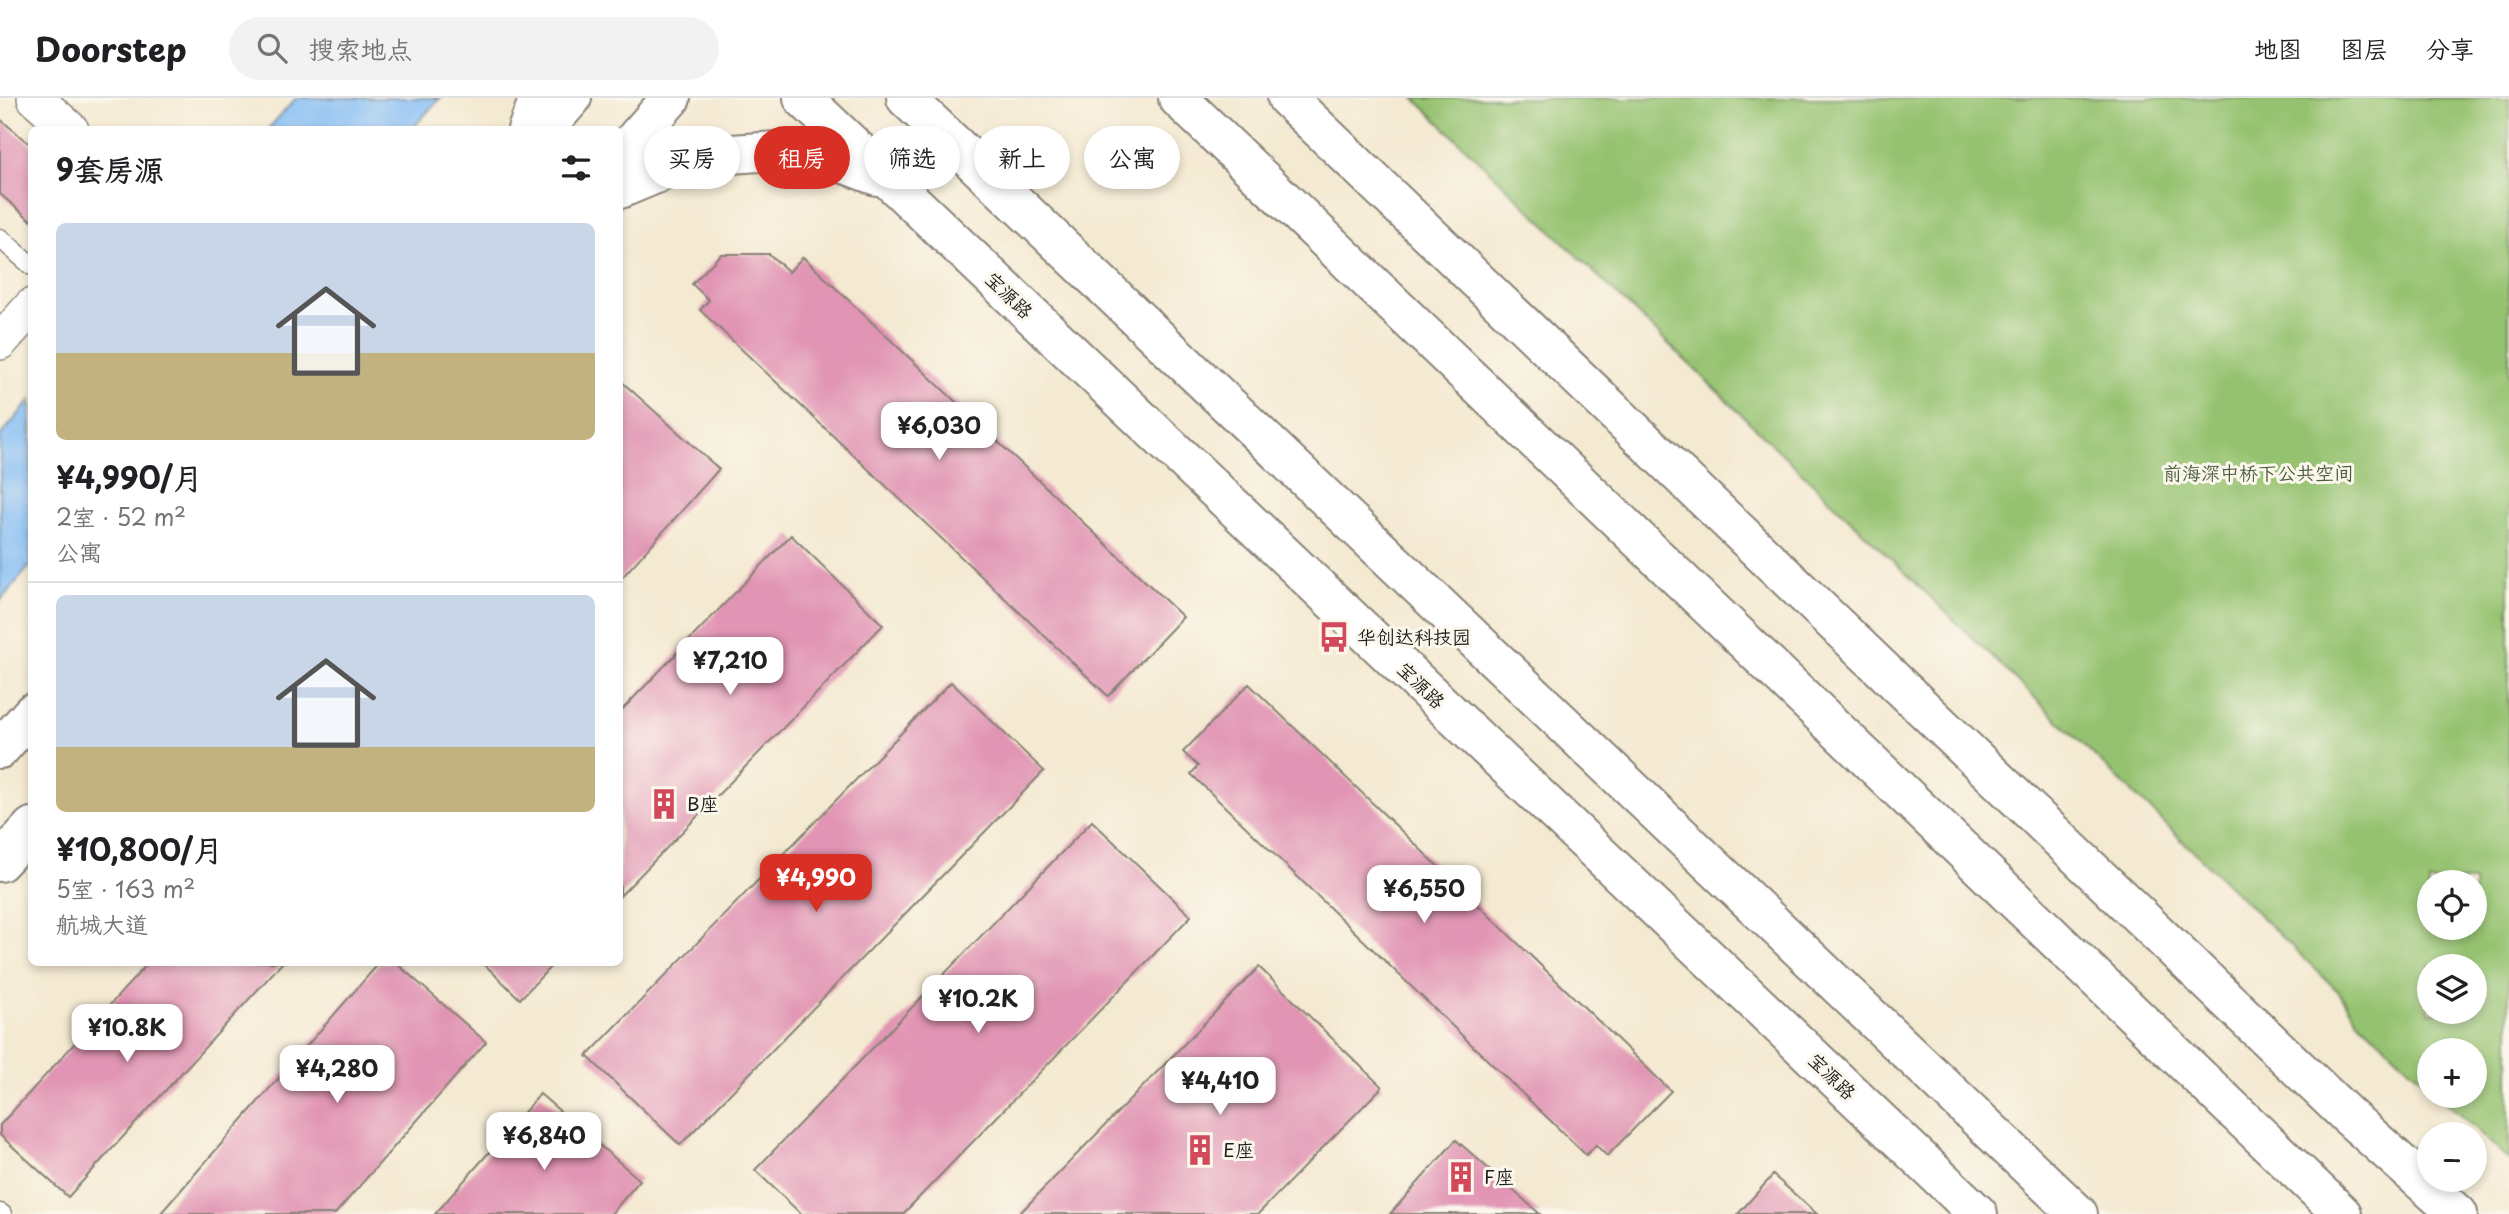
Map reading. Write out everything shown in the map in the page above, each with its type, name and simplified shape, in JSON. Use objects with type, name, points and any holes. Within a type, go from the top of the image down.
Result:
[{"type":"main road","points":[[528,126],[539,98]]},
{"type":"main road","points":[[548,126],[572,98]]},
{"type":"main road","points":[[623,153],[671,98]]},
{"type":"main road","name":"宝源路","points":[[803,98],[864,156]]},
{"type":"main road","points":[[906,98],[2078,1214]]},
{"type":"main road","points":[[1178,98],[2342,1214]]},
{"type":"main road","points":[[1287,98],[2336,1105],[2458,1214]]},
{"type":"main road","points":[[623,189],[675,166],[731,154],[777,151],[837,161],[864,171]]},
{"type":"main road","name":"宝源路","points":[[898,189],[1978,1214]]},
{"type":"main road","points":[[0,749],[28,718]]},
{"type":"main road","points":[[0,862],[28,831]]},
{"type":"street","points":[[35,98],[66,126]]},
{"type":"street","points":[[0,342],[28,310]]},
{"type":"lane","points":[[0,239],[28,263]]},
{"type":"green space","name":"前海深中桥下公共空间","points":[[1414,98],[2509,98],[2509,1160],[2487,1140],[2487,1122],[2468,1122],[2453,1108],[2487,1108],[2487,1038],[2417,1038],[2417,1075],[2357,1019],[2339,992]]},
{"type":"water","points":[[296,98],[440,98],[415,126],[271,126]]},
{"type":"water","points":[[28,403],[28,568],[0,601],[0,436]]},
{"type":"building","points":[[0,119],[28,143],[28,218],[0,194]]},
{"type":"building","points":[[721,254],[769,254],[789,272],[803,257],[1183,617],[1108,696],[700,310],[709,300],[692,284]]},
{"type":"building","points":[[623,383],[719,469],[623,577]]},
{"type":"building","name":"B座","points":[[791,535],[883,625],[623,893],[623,709]]},
{"type":"building","points":[[951,682],[1044,771],[680,1145],[587,1056]]},
{"type":"building","points":[[1249,684],[1671,1091],[1607,1156],[1596,1145],[1586,1155],[1191,774],[1198,766],[1183,752]]},
{"type":"building","points":[[1092,821],[1191,916],[903,1214],[801,1214],[755,1170]]},
{"type":"building","points":[[145,966],[279,966],[68,1197],[0,1135],[0,1125]]},
{"type":"building","points":[[377,966],[400,966],[486,1042],[335,1214],[160,1214]]},
{"type":"building","points":[[486,966],[551,966],[520,999]]},
{"type":"building","name":"E座","points":[[1259,967],[1382,1087],[1258,1214],[1019,1214]]},
{"type":"building","points":[[540,1094],[640,1180],[611,1214],[435,1214]]},
{"type":"building","name":"F座","points":[[1456,1140],[1540,1214],[1390,1214]]},
{"type":"building","points":[[1773,1175],[1817,1214],[1738,1214]]},
{"type":"place","name":"华创达科技园","points":[[1334,637]]},
{"type":"place","name":"B座","points":[[664,804]]},
{"type":"place","name":"E座","points":[[1200,1150]]},
{"type":"place","name":"F座","points":[[1461,1177]]}]
